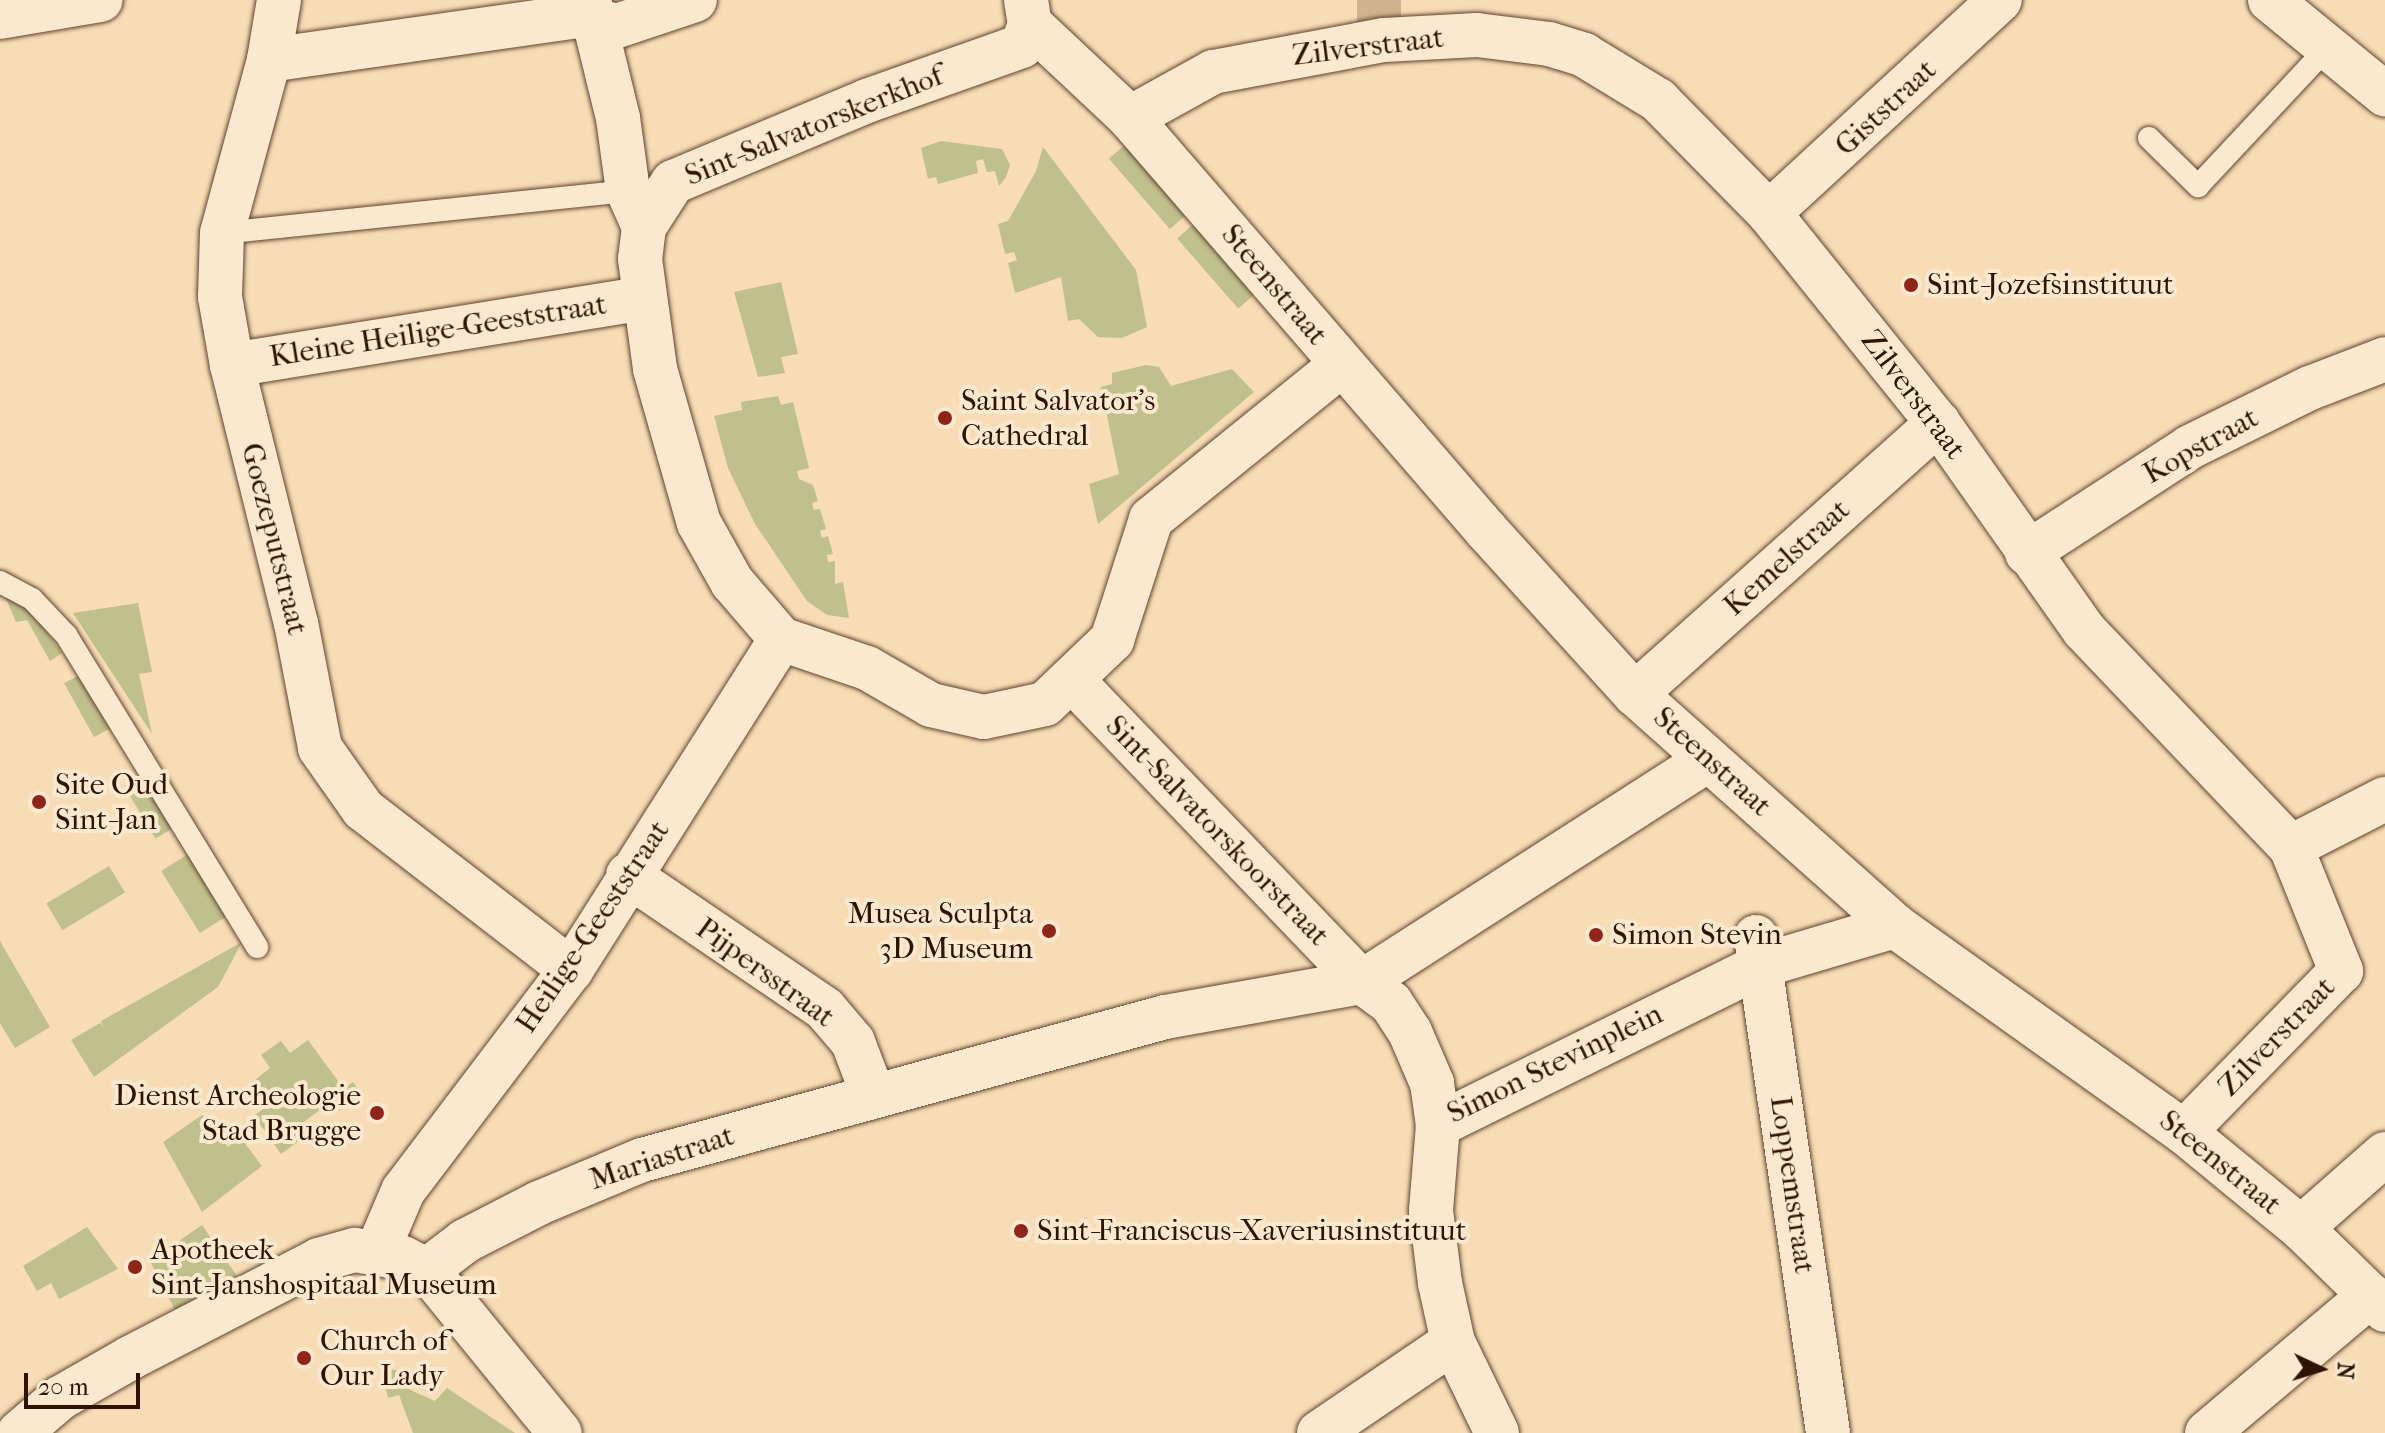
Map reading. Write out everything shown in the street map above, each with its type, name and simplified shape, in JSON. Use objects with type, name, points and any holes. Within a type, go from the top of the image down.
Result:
[{"type":"street","points":[[0,17],[101,0]]},
{"type":"street","name":"Goezeputstraat","points":[[279,0],[269,60],[222,233],[220,297],[232,365],[296,623],[320,748],[363,809],[571,970]]},
{"type":"street","points":[[593,10],[617,26],[695,0]]},
{"type":"street","name":"Giststraat","points":[[1769,213],[1868,127],[2000,0]]},
{"type":"street","points":[[2270,0],[2385,94]]},
{"type":"street","points":[[269,60],[577,16],[593,10]]},
{"type":"street","points":[[593,10],[636,209]]},
{"type":"street","name":"Sint-Salvatorskerkhof","points":[[781,639],[732,582],[699,523],[670,434],[645,298],[636,209],[673,182],[867,101],[1022,46],[1028,12]]},
{"type":"street","name":"Steenstraat","points":[[1028,12],[1130,118],[1341,365],[1635,694],[1895,926],[2184,1132],[2301,1228],[2378,1302]]},
{"type":"street","name":"Zilverstraat","points":[[1130,118],[1213,72],[1381,32],[1512,37],[1584,55],[1658,100],[1769,213],[1938,423],[2084,630],[2291,847],[2341,971],[2184,1132]]},
{"type":"street","name":"Kleine Heilige-Geeststraat","points":[[232,365],[645,298]]},
{"type":"street","name":"Kopstraat","points":[[2027,553],[2190,447],[2310,388],[2385,359]]},
{"type":"street","points":[[781,639],[867,668],[931,705],[984,717],[1045,704],[1112,640],[1151,519],[1341,365]]},
{"type":"street","name":"Kemelstraat","points":[[1635,694],[1938,423]]},
{"type":"street","name":"Heilige-Geeststraat","points":[[377,1252],[403,1191],[571,970],[628,875],[781,639]]},
{"type":"street","name":"Sint-Salvatorskoorstraat","points":[[1072,680],[1362,982]]},
{"type":"street","points":[[1362,982],[1708,760]]},
{"type":"street","points":[[2291,847],[2385,799]]},
{"type":"street","name":"Pijpersstraat","points":[[628,875],[825,1009],[853,1042],[873,1095]]},
{"type":"street","name":"Simon Stevinplein","points":[[1362,982],[1391,1003],[1410,1032],[1432,1083],[1438,1125],[1758,951],[1895,926]]},
{"type":"street","name":"Loppemstraat","points":[[1758,951],[1828,1433]]},
{"type":"street","name":"Mariastraat","points":[[427,1270],[465,1241],[585,1181],[873,1095],[1165,1017],[1362,982]]},
{"type":"street","points":[[1438,1125],[1431,1211],[1453,1342],[1497,1433]]},
{"type":"street","points":[[2301,1228],[2385,1154]]},
{"type":"street","points":[[19,1433],[60,1398],[336,1252],[377,1252],[427,1270],[560,1433]]},
{"type":"street","points":[[2207,1433],[2378,1302]]},
{"type":"street","points":[[1319,1433],[1453,1342]]},
{"type":"lane","points":[[2149,138],[2198,186],[2328,47]]},
{"type":"lane","points":[[222,233],[636,209]]},
{"type":"lane","points":[[0,582],[32,599],[66,635],[257,947]]},
{"type":"green space","points":[[941,141],[1002,149],[1010,165],[1006,177],[999,186],[995,171],[987,172],[983,159],[976,161],[978,173],[938,184],[936,177],[928,179],[921,148]]},
{"type":"green space","points":[[1127,143],[1188,213],[1170,229],[1109,159]]},
{"type":"green space","points":[[1043,147],[1136,270],[1147,327],[1122,338],[1098,337],[1079,319],[1068,321],[1061,277],[1015,293],[1008,263],[1017,260],[1014,252],[1005,254],[998,224],[1008,221],[1036,171]]},
{"type":"green space","points":[[1196,222],[1257,292],[1238,309],[1177,238]]},
{"type":"green space","points":[[781,282],[798,354],[781,357],[785,373],[758,377],[734,292]]},
{"type":"green space","points":[[1146,365],[1159,367],[1171,386],[1232,369],[1254,392],[1098,524],[1089,484],[1119,474],[1101,387],[1112,384],[1112,373]]},
{"type":"green space","points":[[778,396],[781,405],[793,402],[809,468],[797,471],[799,479],[813,485],[818,501],[812,503],[814,510],[820,509],[826,529],[820,531],[822,538],[828,536],[833,554],[827,555],[828,562],[835,561],[835,584],[843,582],[849,618],[827,615],[807,601],[755,524],[728,468],[714,416],[742,410],[741,402]]},
{"type":"green space","points":[[4,594],[36,617],[62,653],[50,661],[27,620],[16,622]]},
{"type":"green space","points":[[138,603],[152,672],[139,674],[152,734],[73,613]]},
{"type":"green space","points":[[78,676],[111,728],[94,737],[64,683]]},
{"type":"green space","points":[[143,775],[174,827],[156,839],[124,786]]},
{"type":"green space","points":[[190,853],[229,915],[200,933],[161,871]]},
{"type":"green space","points":[[109,866],[125,893],[62,930],[46,904]]},
{"type":"green space","points":[[0,941],[50,1027],[15,1048],[0,1023]]},
{"type":"green space","points":[[242,942],[218,987],[94,1077],[71,1040],[100,1023],[103,1027],[101,1021]]},
{"type":"green space","points":[[308,1040],[344,1089],[353,1082],[359,1090],[339,1111],[332,1101],[301,1124],[307,1135],[281,1154],[254,1116],[267,1106],[250,1084],[270,1068],[261,1055],[281,1041],[290,1053]]},
{"type":"green space","points":[[202,1115],[228,1147],[240,1137],[262,1166],[202,1212],[163,1142]]},
{"type":"green space","points":[[202,1225],[237,1276],[175,1310],[150,1261]]},
{"type":"green space","points":[[87,1227],[118,1269],[59,1299],[51,1283],[37,1291],[23,1266]]},
{"type":"green space","points":[[381,1367],[409,1373],[410,1390],[435,1401],[447,1388],[515,1433],[413,1433],[399,1395],[388,1398]]},
{"type":"tunnel","points":[[1379,0],[1379,24]]},
{"type":"place","name":"Sint-Jozefsinstituut","points":[[1911,285]]},
{"type":"place","name":"Saint Salvator's Cathedral","points":[[945,418]]},
{"type":"place","name":"Site Oud Sint-Jan","points":[[39,802]]},
{"type":"place","name":"Musea Sculpta 3D Museum","points":[[1049,931]]},
{"type":"place","name":"Simon Stevin","points":[[1596,935]]},
{"type":"place","name":"Dienst Archeologie Stad Brugge","points":[[377,1113]]},
{"type":"place","name":"Sint-Franciscus-Xaveriusinstituut","points":[[1021,1231]]},
{"type":"place","name":"Apotheek Sint-Janshospitaal Museum","points":[[135,1267]]},
{"type":"place","name":"Church of Our Lady","points":[[304,1358]]}]
